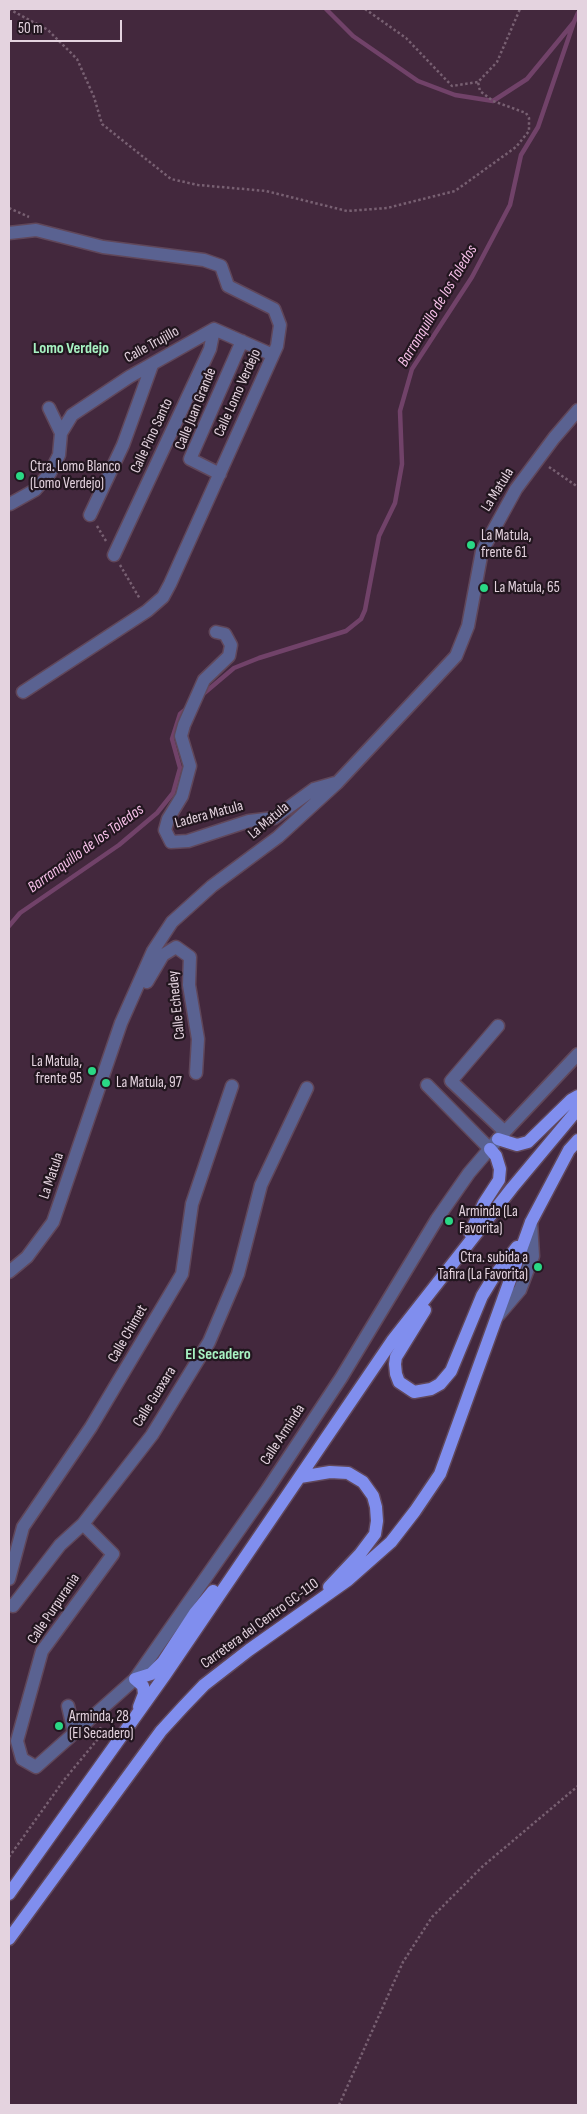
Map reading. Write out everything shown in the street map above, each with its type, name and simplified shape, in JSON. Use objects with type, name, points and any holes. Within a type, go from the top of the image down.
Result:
[{"type":"main road","points":[[526,1235],[493,1278],[482,1296],[451,1371],[440,1384],[431,1389],[414,1392],[400,1382],[396,1374],[396,1357],[462,1251],[484,1203],[499,1180],[500,1169],[496,1156],[498,1140],[517,1144],[528,1142],[571,1100],[578,1096]]},
{"type":"main road","points":[[135,1679],[151,1674],[163,1662],[195,1613],[269,1521],[392,1341],[462,1251],[578,1109]]},
{"type":"main road","points":[[531,1222],[569,1150],[578,1140]]},
{"type":"main road","name":"Carretera del Centro GC-110","points":[[9,1939],[161,1731],[178,1712],[204,1685],[348,1580],[391,1542],[415,1512],[440,1474],[531,1222]]},
{"type":"main road","points":[[300,1476],[330,1472],[348,1473],[363,1482],[373,1496],[376,1506],[377,1521],[375,1534],[360,1554],[310,1606]]},
{"type":"main road","name":"Carretera del Centro GC-110","points":[[9,1894],[135,1718],[269,1521]]},
{"type":"main road","points":[[135,1679],[143,1686],[144,1694],[135,1718]]},
{"type":"street","name":"Calle Lomo Verdejo","points":[[9,233],[36,230],[103,247],[204,260],[221,266],[228,286],[274,309],[280,325],[277,346],[170,584],[162,597],[147,611],[23,692]]},
{"type":"street","points":[[214,329],[273,355]]},
{"type":"street","name":"Calle Trujillo","points":[[9,501],[35,490],[50,474],[59,455],[61,434],[72,415],[129,377],[214,329]]},
{"type":"street","name":"Calle Pino Santo","points":[[114,555],[210,349],[214,329]]},
{"type":"street","name":"Calle Juan Grande","points":[[220,474],[190,459],[242,341]]},
{"type":"street","points":[[90,515],[123,445],[152,364]]},
{"type":"street","points":[[49,408],[61,434]]},
{"type":"street","name":"La Matula","points":[[9,1272],[27,1257],[53,1222],[121,1024],[153,950],[172,922],[212,886],[278,837],[338,783],[456,656],[468,626],[482,551],[516,489],[578,410]]},
{"type":"street","name":"Ladera Matula","points":[[216,632],[225,634],[231,645],[229,656],[204,680],[184,725],[181,736],[190,766],[182,796],[168,818],[165,830],[171,842],[188,841],[249,821],[274,818],[314,789],[338,783]]},
{"type":"street","name":"Calle Echedey","points":[[121,1024],[163,956],[176,947],[190,957],[189,985],[198,1039],[196,1073]]},
{"type":"street","points":[[498,1026],[451,1080],[498,1140]]},
{"type":"street","name":"Calle Arminda","points":[[36,1767],[135,1679],[267,1490],[320,1410],[442,1212],[469,1173],[578,1054]]},
{"type":"street","points":[[427,1085],[498,1140]]},
{"type":"street","name":"Calle Chimet","points":[[9,1579],[23,1527],[91,1427],[182,1274],[192,1204],[232,1086]]},
{"type":"street","name":"Calle Guaxara","points":[[9,1605],[13,1606],[60,1545],[83,1524],[152,1435],[209,1342],[238,1274],[261,1186],[307,1088]]},
{"type":"street","points":[[496,1319],[520,1290],[533,1256],[531,1222]]},
{"type":"street","name":"Calle Purpurania","points":[[36,1767],[22,1759],[17,1741],[42,1651],[113,1554],[83,1524]]},
{"type":"street","points":[[68,1706],[74,1733]]},
{"type":"path","points":[[9,9],[48,30],[77,59],[94,97],[102,124],[171,179],[198,185],[266,191],[347,212],[387,208],[455,191],[516,147],[529,131],[529,118],[526,113],[493,101],[480,91],[478,82]]},
{"type":"path","points":[[365,9],[406,38],[452,86],[478,82],[497,62],[520,9]]},
{"type":"path","points":[[538,460],[578,487]]},
{"type":"path","points":[[9,1857],[64,1780],[102,1734],[96,1714]]},
{"type":"path","points":[[339,2105],[403,1962],[432,1917],[483,1866],[578,1786]]},
{"type":"waterway","points":[[326,9],[353,36],[418,81],[455,95],[493,101],[527,79],[574,22],[578,13]]},
{"type":"waterway","name":"Barranquillo de los Toledos","points":[[202,695],[234,668],[259,658],[346,631],[361,619],[365,610],[379,536],[395,503],[402,464],[400,411],[412,369],[472,277],[510,205],[521,155],[538,127],[574,22]]},
{"type":"waterway","name":"Barranquillo de los Toledos","points":[[9,926],[20,913],[119,845],[157,813],[173,793],[180,768],[172,739],[180,714],[187,708]]},
{"type":"place","name":"Ctra. Lomo Blanco (Lomo Verdejo)","points":[[20,476]]},
{"type":"place","name":"La Matula, frente 61","points":[[471,545]]},
{"type":"place","name":"La Matula, 65","points":[[484,588]]},
{"type":"place","name":"La Matula, frente 95","points":[[92,1071]]},
{"type":"place","name":"La Matula, 97","points":[[106,1083]]},
{"type":"place","name":"Arminda (La Favorita)","points":[[449,1221]]},
{"type":"place","name":"Ctra. subida a Tafira (La Favorita)","points":[[538,1267]]},
{"type":"place","name":"Arminda, 28 (El Secadero)","points":[[59,1726]]},
{"type":"district","name":"Lomo Verdejo","points":[[71,349]]},
{"type":"district","name":"El Secadero","points":[[218,1355]]}]
